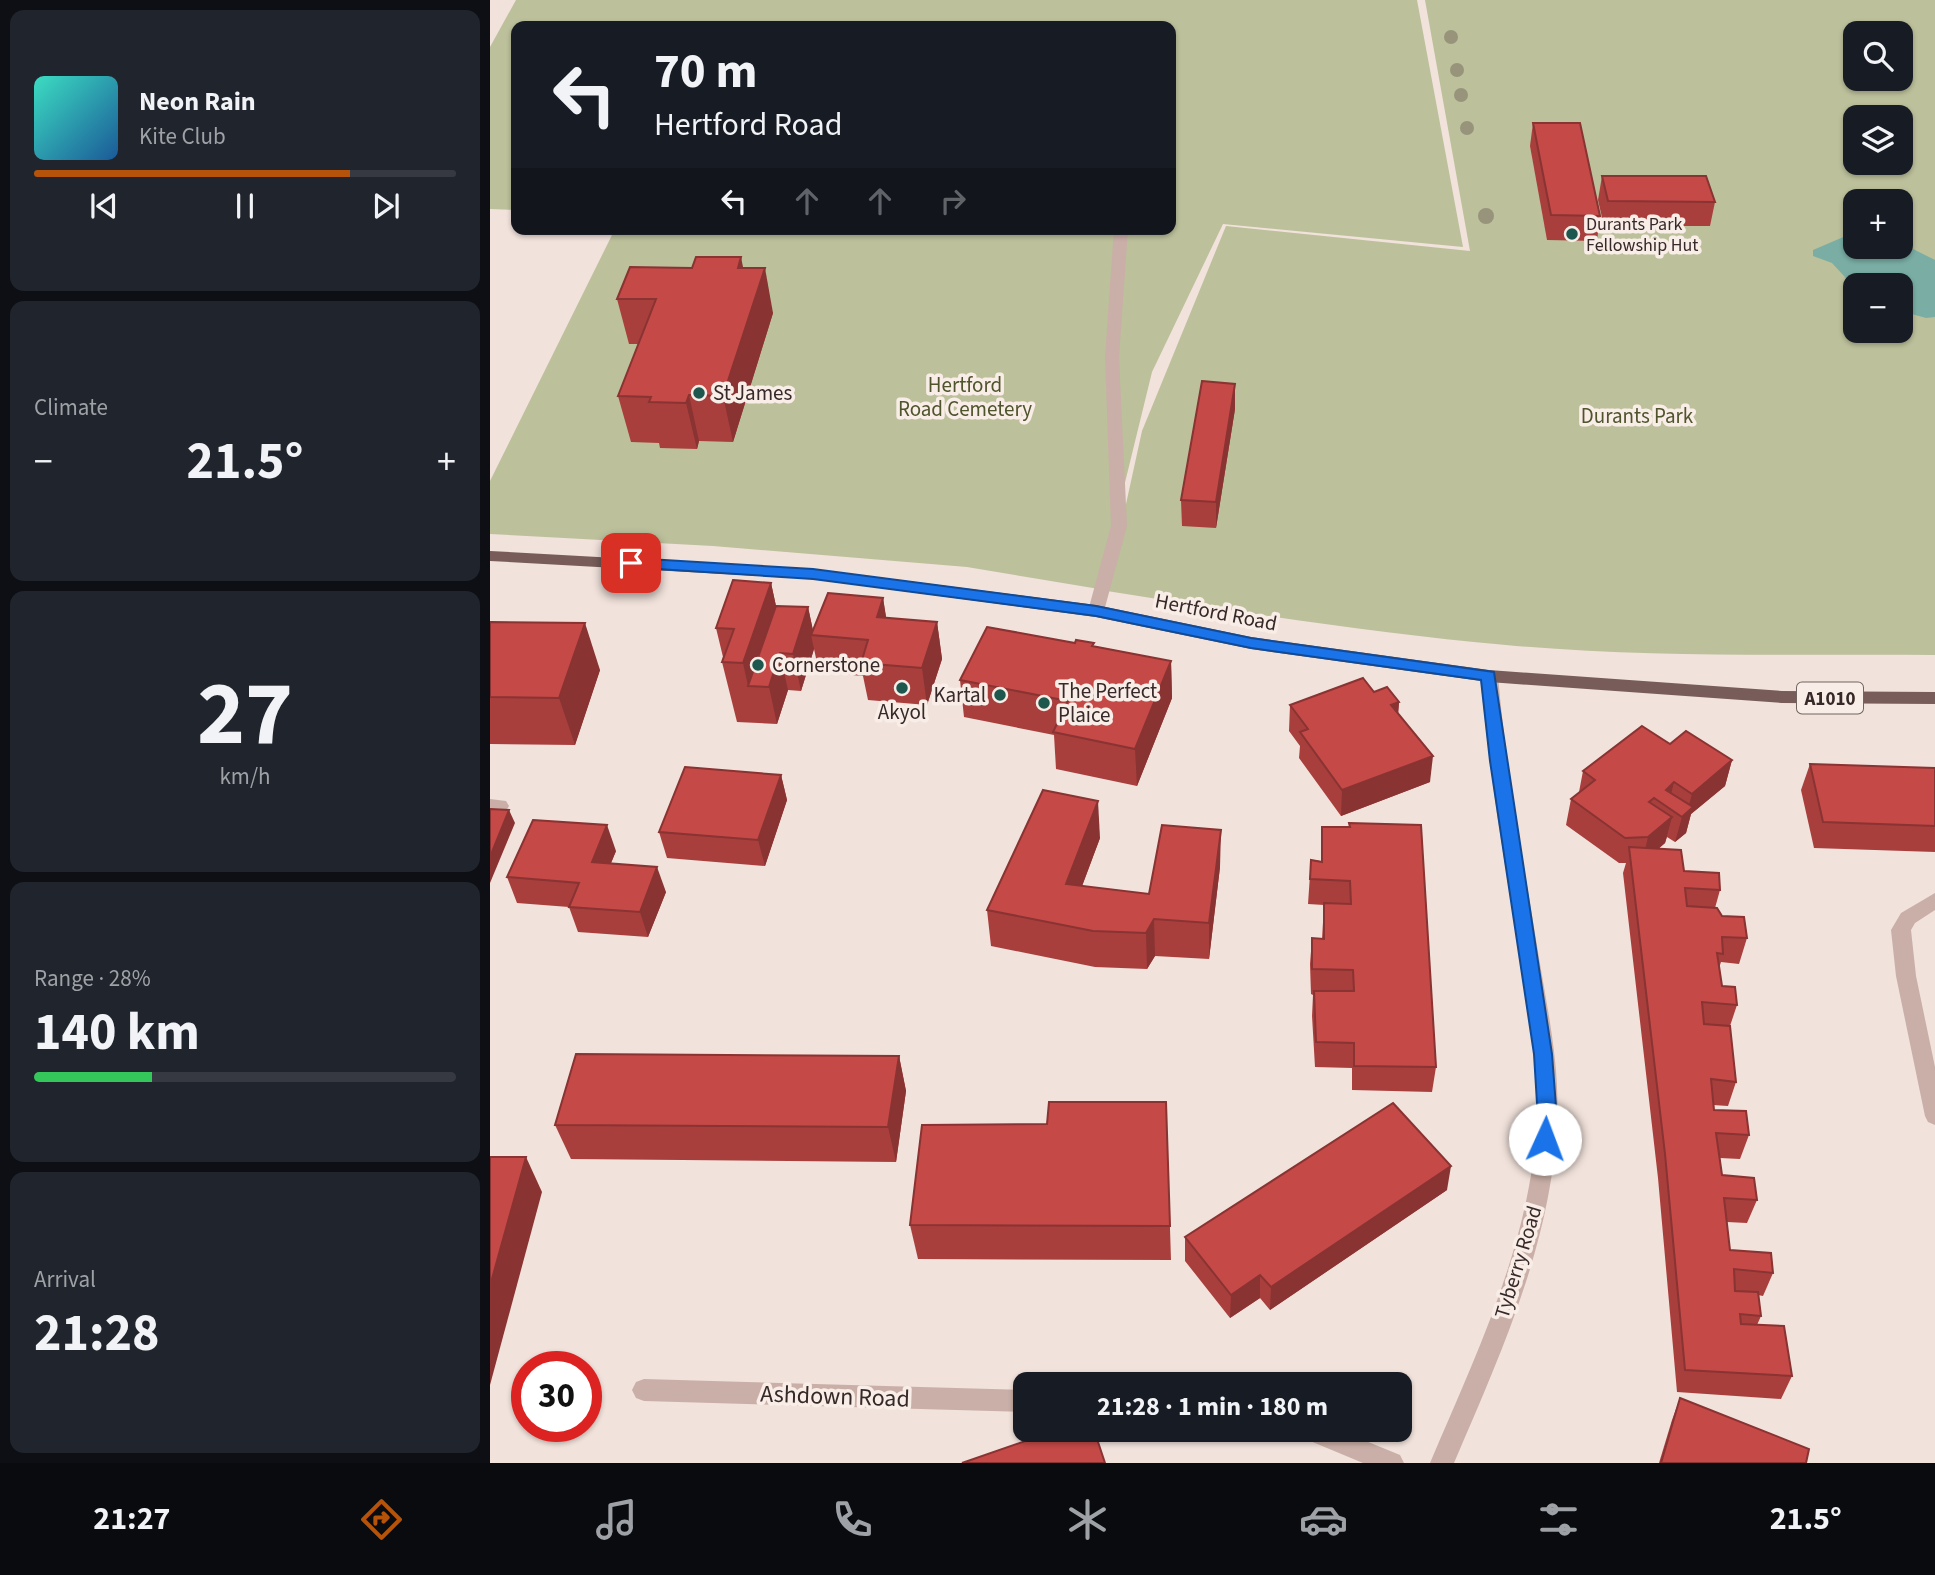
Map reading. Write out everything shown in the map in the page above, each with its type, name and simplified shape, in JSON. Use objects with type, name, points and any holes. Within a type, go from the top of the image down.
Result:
[{"type":"main road","name":"Hertford Road","points":[[490,556],[813,574],[1096,611],[1251,643],[1489,676],[1759,696],[1935,698]]},
{"type":"street","points":[[1096,611],[1119,526],[1112,357],[1121,235]]},
{"type":"street","name":"Tyberry Road","points":[[1442,1463],[1492,1347],[1531,1236],[1548,1120],[1543,1054],[1499,761],[1489,676]]},
{"type":"street","points":[[1935,900],[1908,918],[1901,930],[1906,976],[1935,1116]]},
{"type":"street","name":"Ashdown Road","points":[[644,1390],[1013,1401]]},
{"type":"street","points":[[1340,1442],[1392,1463]]},
{"type":"green space","name":"Hertford Road Cemetery","points":[[516,0],[1417,0],[1463,247],[1223,224],[1152,372],[1099,589],[967,567],[713,546],[490,534],[490,481],[612,235],[1176,235],[1176,21],[511,21],[511,210],[490,209],[490,47]]},
{"type":"green space","name":"Durants Park","points":[[1425,0],[1935,0],[1935,655],[1666,654],[1506,645],[1356,628],[1107,591],[1142,431],[1226,226],[1470,251]]},
{"type":"water","points":[[1843,237],[1843,259],[1913,259],[1913,249],[1935,260],[1935,317],[1913,314],[1913,273],[1843,275],[1832,263],[1813,256],[1813,250]]},
{"type":"building","points":[[1533,123],[1580,123],[1600,216],[1551,215]]},
{"type":"building","points":[[1602,176],[1706,176],[1715,202],[1608,201]]},
{"type":"building","points":[[696,257],[741,257],[738,268],[765,268],[723,396],[689,395],[686,403],[649,402],[651,397],[618,396],[656,299],[617,299],[630,267],[692,268]]},
{"type":"building","points":[[1202,381],[1235,384],[1216,502],[1181,500]]},
{"type":"building","points":[[733,580],[771,583],[743,663],[722,662],[734,629],[716,628]]},
{"type":"building","points":[[828,593],[883,598],[877,617],[937,622],[922,668],[861,663],[868,640],[811,635]]},
{"type":"building","points":[[776,606],[808,607],[793,654],[780,653],[769,687],[748,686]]},
{"type":"building","points":[[490,622],[585,623],[559,698],[490,697]]},
{"type":"building","points":[[987,627],[1075,643],[1076,640],[1094,643],[1092,646],[1171,661],[1135,749],[1053,732],[1068,701],[960,680]]},
{"type":"building","points":[[1363,678],[1374,692],[1387,687],[1399,702],[1391,705],[1433,756],[1342,790],[1300,732],[1308,729],[1290,705]]},
{"type":"building","points":[[1642,726],[1670,744],[1686,731],[1732,760],[1692,794],[1674,782],[1666,790],[1693,807],[1682,817],[1654,798],[1649,802],[1672,817],[1648,837],[1625,838],[1571,799],[1595,780],[1583,771]]},
{"type":"building","points":[[1810,764],[1935,768],[1935,826],[1823,822]]},
{"type":"building","points":[[685,767],[781,775],[758,840],[659,832]]},
{"type":"building","points":[[1043,790],[1098,801],[1066,884],[1149,894],[1162,825],[1221,830],[1209,923],[1154,919],[1146,933],[1093,931],[987,910]]},
{"type":"building","points":[[490,809],[509,810],[490,857]]},
{"type":"building","points":[[533,820],[607,825],[592,862],[657,867],[640,912],[569,907],[579,883],[507,877]]},
{"type":"building","points":[[1349,823],[1421,825],[1436,1067],[1354,1066],[1354,1043],[1316,1042],[1314,991],[1354,991],[1353,970],[1312,969],[1312,938],[1324,939],[1324,903],[1351,904],[1350,881],[1310,879],[1311,860],[1322,862],[1322,827],[1350,827]]},
{"type":"building","points":[[1629,847],[1681,850],[1684,871],[1719,873],[1720,890],[1685,888],[1687,906],[1717,908],[1722,916],[1744,917],[1747,938],[1722,937],[1723,954],[1717,953],[1722,986],[1735,987],[1737,1005],[1702,1002],[1704,1024],[1730,1026],[1736,1082],[1711,1079],[1714,1110],[1746,1111],[1749,1135],[1716,1133],[1722,1175],[1754,1178],[1757,1200],[1724,1198],[1730,1250],[1771,1253],[1773,1273],[1734,1269],[1735,1291],[1758,1292],[1761,1316],[1740,1314],[1741,1324],[1784,1326],[1792,1376],[1685,1370],[1665,1154]]},
{"type":"building","points":[[576,1054],[899,1056],[888,1127],[555,1125]]},
{"type":"building","points":[[1049,1102],[1166,1102],[1170,1226],[910,1225],[922,1125],[1047,1124]]},
{"type":"building","points":[[1393,1103],[1451,1166],[1271,1287],[1260,1275],[1231,1295],[1185,1237]]},
{"type":"building","points":[[490,1157],[526,1157],[490,1286]]},
{"type":"building","points":[[1680,1398],[1809,1449],[1806,1463],[1661,1463]]},
{"type":"building","points":[[1022,1442],[1098,1442],[1105,1463],[962,1463]]},
{"type":"place","name":"Durants Park Fellowship Hut","points":[[1572,234]]},
{"type":"place","name":"St James","points":[[699,393]]},
{"type":"place","name":"Cornerstone","points":[[758,665]]},
{"type":"place","name":"Akyol","points":[[902,688]]},
{"type":"place","name":"Kartal","points":[[1000,695]]},
{"type":"place","name":"The Perfect Plaice","points":[[1044,703]]},
{"type":"route","points":[[631,563],[813,574],[1096,611],[1251,643],[1489,676],[1499,761],[1543,1054],[1548,1120],[1545,1139]]}]
